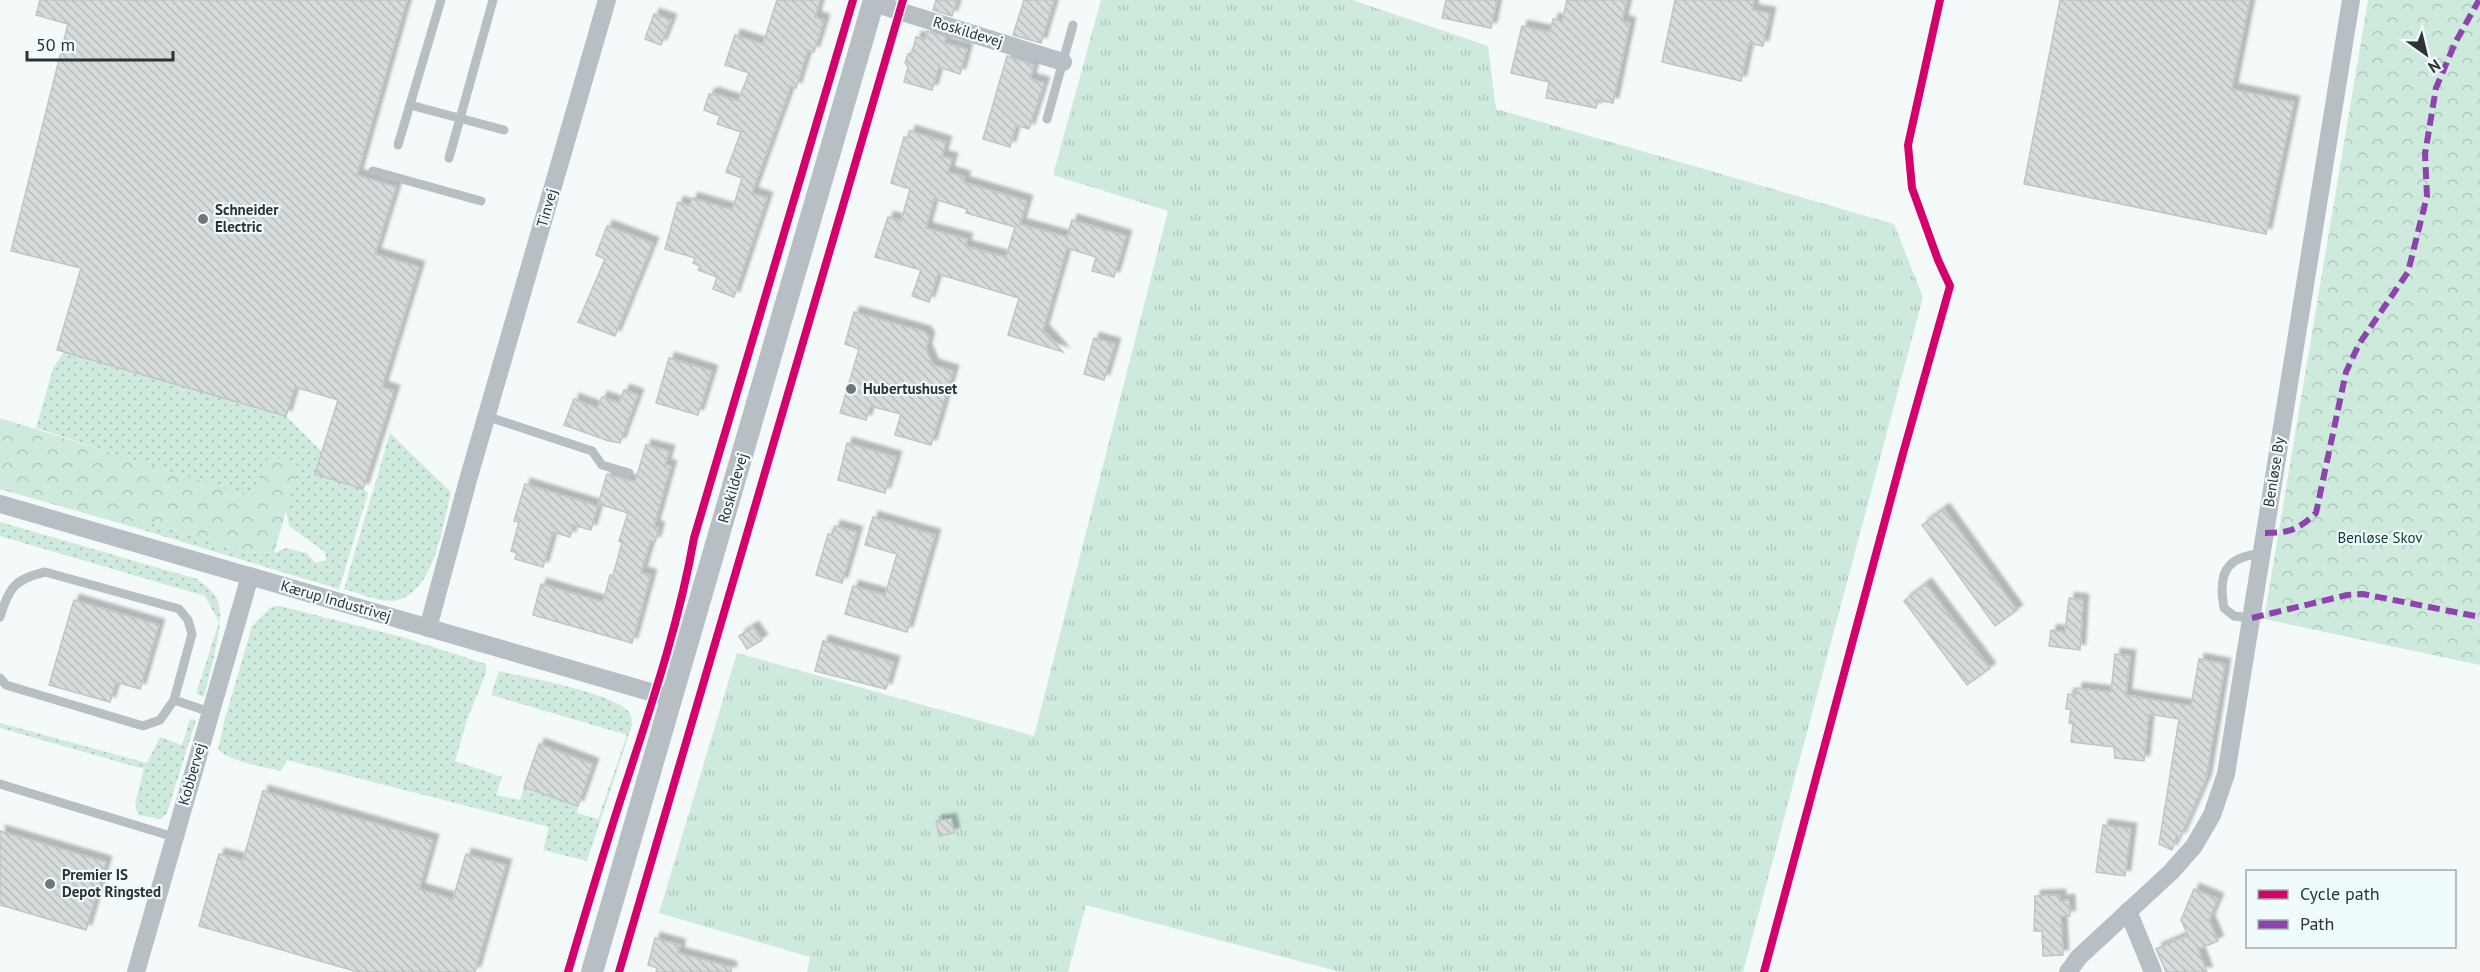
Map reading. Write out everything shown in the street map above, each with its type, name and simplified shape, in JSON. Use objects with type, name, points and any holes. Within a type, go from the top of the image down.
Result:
[{"type":"street","name":"Tinvej","points":[[428,628],[486,416],[608,0]]},
{"type":"street","name":"Benløse By","points":[[2068,972],[2079,957],[2172,872],[2187,855],[2212,815],[2226,774],[2350,0]]},
{"type":"street","name":"Roskildevej","points":[[592,972],[874,2],[1063,62]]},
{"type":"street","name":"Kærup Industrivej","points":[[0,504],[672,698]]},
{"type":"street","name":"Kobbervej","points":[[136,972],[250,576]]},
{"type":"street","points":[[2128,911],[2153,972]]},
{"type":"lane","points":[[398,145],[441,0]]},
{"type":"lane","points":[[449,158],[493,0]]},
{"type":"lane","points":[[1047,119],[1073,26]]},
{"type":"lane","points":[[410,105],[504,130]]},
{"type":"lane","points":[[373,171],[481,201]]},
{"type":"lane","points":[[486,416],[592,451],[602,465],[629,473]]},
{"type":"lane","points":[[2252,618],[2234,616],[2223,608],[2220,587],[2226,569],[2243,555],[2261,554]]},
{"type":"lane","points":[[0,617],[8,593],[24,577],[45,572],[179,609],[188,620],[192,634],[174,700],[160,720],[143,726],[6,685],[0,678]]},
{"type":"lane","points":[[174,700],[210,712]]},
{"type":"lane","points":[[0,784],[174,837]]},
{"type":"green space","points":[[1101,0],[1352,0],[1488,46],[1496,109],[1894,224],[1923,297],[1743,972],[1340,972],[1086,905],[1068,972],[807,972],[810,957],[659,913],[737,653],[1034,736],[1168,211],[1053,175]]},
{"type":"green space","name":"Benløse Skov","points":[[2368,0],[2480,0],[2480,665],[2264,619]]},
{"type":"green space","points":[[64,352],[286,416],[322,452],[315,474],[363,489],[368,493],[339,589],[133,527],[150,523],[244,552],[274,553],[286,548],[306,553],[316,563],[326,560],[325,552],[289,526],[286,510],[36,428],[53,368]]},
{"type":"green space","points":[[0,418],[240,493],[256,494],[268,458],[284,459],[299,466],[274,553],[244,552],[150,523],[133,527],[0,489]]},
{"type":"green space","points":[[390,433],[451,492],[429,570],[411,594],[392,601],[344,589]]},
{"type":"green space","points":[[0,522],[197,579],[208,588],[217,599],[220,620],[204,697],[196,694],[219,622],[205,596],[0,536]]},
{"type":"green space","points":[[280,606],[402,637],[486,664],[486,673],[467,720],[455,761],[502,777],[496,795],[520,800],[524,787],[578,806],[577,813],[598,819],[627,735],[491,695],[499,671],[592,693],[624,707],[631,715],[632,725],[587,861],[543,850],[549,827],[287,760],[281,771],[256,766],[232,758],[218,750],[252,626],[271,607]]},
{"type":"green space","points":[[190,719],[196,720],[167,813],[161,819],[138,815],[135,803],[144,769],[0,728],[0,723],[147,763],[160,737],[182,745]]},
{"type":"building","name":"Schneider Electric","points":[[40,0],[407,0],[357,175],[396,187],[375,254],[419,267],[382,387],[394,391],[363,489],[315,474],[338,400],[295,387],[286,416],[57,350],[81,268],[11,251],[68,24],[36,15]]},
{"type":"building","points":[[777,0],[820,0],[815,17],[824,20],[814,52],[808,50],[796,88],[791,86],[752,193],[767,198],[734,297],[713,289],[717,277],[698,270],[700,266],[693,263],[695,258],[665,249],[678,202],[690,206],[692,198],[733,208],[742,178],[726,172],[741,132],[717,124],[720,116],[704,110],[709,94],[713,93],[738,101],[749,73],[725,65],[735,35],[763,44]]},
{"type":"building","points":[[936,0],[957,0],[952,16],[933,10]]},
{"type":"building","points":[[1024,0],[1054,0],[1041,43],[1013,35]]},
{"type":"building","points":[[1446,0],[1497,0],[1491,28],[1442,18]]},
{"type":"building","points":[[1567,0],[1627,0],[1622,21],[1630,23],[1613,103],[1598,100],[1596,108],[1546,98],[1549,82],[1511,73],[1522,26],[1550,32],[1553,19],[1562,21]]},
{"type":"building","points":[[1675,0],[1754,0],[1752,10],[1770,13],[1763,46],[1749,43],[1741,81],[1662,62]]},
{"type":"building","points":[[2060,0],[2250,0],[2232,89],[2294,102],[2266,234],[2024,184]]},
{"type":"building","points":[[654,14],[671,20],[661,45],[645,39]]},
{"type":"building","points":[[927,31],[946,37],[944,43],[967,49],[960,74],[939,67],[932,90],[904,82],[908,67],[905,63],[908,54],[912,53],[916,37],[925,39]]},
{"type":"building","points":[[1007,56],[1034,65],[1030,79],[1044,83],[1029,129],[1016,125],[1010,147],[983,139]]},
{"type":"building","points":[[910,131],[946,142],[942,156],[952,159],[948,172],[965,177],[963,182],[1027,201],[1020,224],[1067,237],[1072,220],[1126,236],[1114,277],[1092,271],[1096,257],[1067,248],[1043,330],[1063,352],[1008,335],[1019,298],[938,274],[929,302],[912,296],[921,270],[875,257],[888,217],[901,221],[910,189],[891,183],[904,137],[908,138]],"holes":[[[934,199],[967,209],[966,213],[1015,227],[1006,257],[965,246],[967,239],[926,228]]]},
{"type":"building","points":[[607,226],[653,243],[615,336],[578,322],[605,259],[596,255]]},
{"type":"building","points":[[854,312],[925,332],[929,338],[926,349],[933,365],[953,371],[931,445],[895,435],[901,414],[870,406],[866,420],[840,413],[859,349],[845,344]]},
{"type":"building","points":[[1094,338],[1115,344],[1104,380],[1084,374]]},
{"type":"building","points":[[669,358],[712,371],[698,415],[656,403]]},
{"type":"building","points":[[624,390],[638,395],[620,443],[564,425],[574,399],[597,408],[602,397],[619,403]]},
{"type":"building","points":[[847,443],[896,457],[885,493],[838,480]]},
{"type":"building","points":[[646,445],[669,451],[665,465],[671,466],[654,526],[659,528],[655,542],[651,540],[641,573],[651,575],[632,643],[533,615],[541,584],[603,602],[610,575],[613,576],[622,542],[619,541],[628,513],[598,504],[607,474],[635,482]]},
{"type":"building","points":[[525,484],[598,506],[591,530],[573,525],[570,537],[553,532],[543,567],[515,559],[517,553],[511,551],[519,522],[514,521]]},
{"type":"building","points":[[1944,509],[2017,610],[1995,626],[1922,525]]},
{"type":"building","points":[[873,517],[935,535],[907,632],[845,614],[853,586],[885,595],[897,554],[865,545]]},
{"type":"building","points":[[835,526],[857,532],[842,583],[816,575],[828,534],[832,535]]},
{"type":"building","points":[[1926,584],[1990,668],[1967,685],[1904,601]]},
{"type":"building","points":[[2069,598],[2083,600],[2080,650],[2049,646],[2051,630],[2065,632]]},
{"type":"building","points":[[74,600],[159,625],[140,689],[116,682],[110,702],[49,685]]},
{"type":"building","points":[[753,627],[762,640],[747,649],[739,636]]},
{"type":"building","points":[[823,641],[894,662],[886,689],[815,671]]},
{"type":"building","points":[[2115,654],[2130,656],[2126,695],[2191,706],[2199,659],[2225,664],[2206,779],[2180,838],[2177,836],[2172,850],[2159,844],[2179,719],[2149,714],[2144,761],[2115,758],[2114,747],[2071,742],[2073,724],[2069,723],[2071,709],[2066,709],[2068,694],[2076,695],[2077,688],[2111,692]]},
{"type":"building","points":[[539,744],[593,764],[578,806],[524,787]]},
{"type":"building","points":[[263,791],[433,840],[419,889],[453,899],[466,854],[506,865],[475,972],[358,972],[199,926],[219,854],[243,860]]},
{"type":"building","points":[[951,819],[954,833],[939,836],[936,821]]},
{"type":"building","points":[[2103,825],[2131,829],[2125,876],[2096,872]]},
{"type":"building","name":"Premier IS Depot Ringsted","points":[[0,831],[106,862],[86,930],[0,905]]},
{"type":"building","points":[[2194,889],[2218,899],[2209,920],[2218,941],[2198,949],[2207,972],[2166,972],[2156,949],[2188,935],[2181,920]]},
{"type":"building","points":[[2060,895],[2060,901],[2069,900],[2070,916],[2061,916],[2063,955],[2043,956],[2042,931],[2034,931],[2035,896]]},
{"type":"building","points":[[655,938],[680,945],[678,953],[731,967],[731,972],[656,972],[657,968],[648,965]]},
{"type":"marked path","points":[[2265,533],[2293,529],[2316,513],[2346,372],[2359,344],[2408,272],[2427,196],[2425,154],[2436,88],[2455,43],[2479,0]]},
{"type":"marked path","points":[[2252,618],[2347,595],[2363,594],[2480,617]]},
{"type":"cycle path","points":[[568,972],[664,665],[681,602],[694,538],[853,0]]},
{"type":"cycle path","points":[[619,972],[903,0]]},
{"type":"cycle path","points":[[1764,972],[1950,286],[1912,188],[1908,145],[1940,0]]},
{"type":"place","name":"Schneider Electric","points":[[203,219]]},
{"type":"place","name":"Hubertushuset","points":[[851,389]]},
{"type":"place","name":"Premier IS Depot Ringsted","points":[[50,884]]}]
